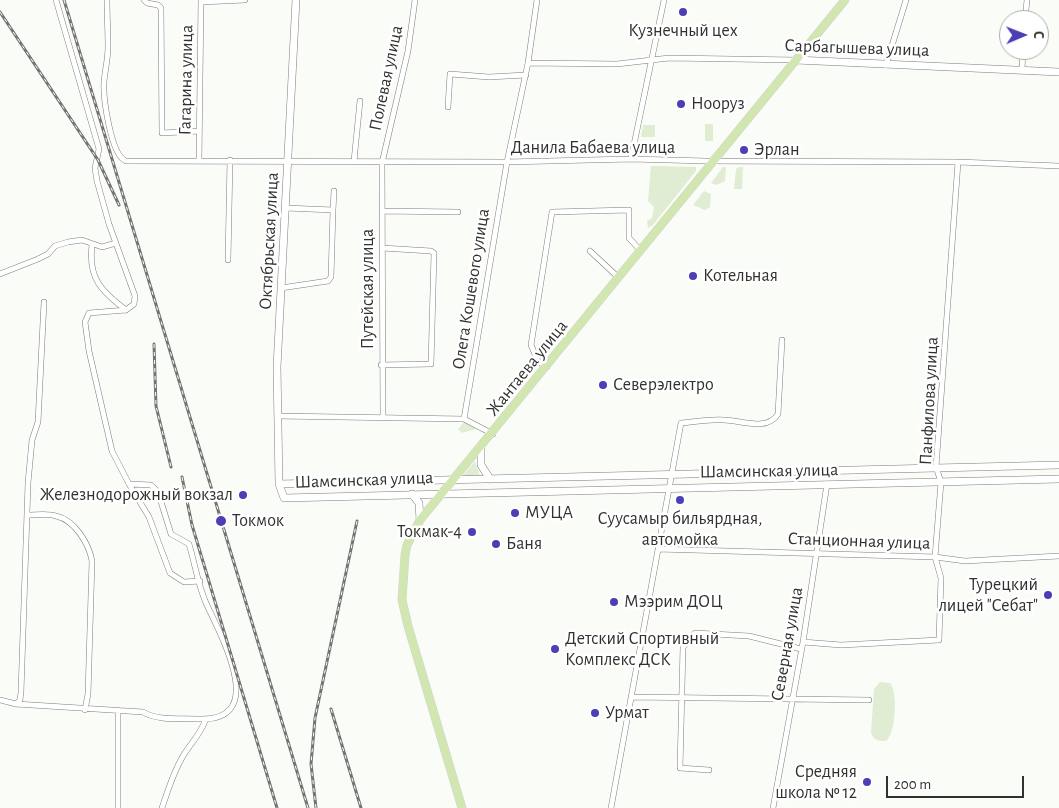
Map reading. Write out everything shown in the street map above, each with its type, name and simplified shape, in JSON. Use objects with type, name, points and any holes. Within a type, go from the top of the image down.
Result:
[{"type":"main road","name":"Октябрьская улица","points":[[279,484],[277,367],[296,0]]},
{"type":"main road","name":"Жантаева улица","points":[[462,808],[410,635],[402,600],[407,545],[420,520],[452,480],[493,434],[845,0]]},
{"type":"main road","name":"Сарбагышева улица","points":[[796,60],[1059,72]]},
{"type":"main road","points":[[481,448],[481,465],[490,479]]},
{"type":"main road","name":"Шамсинская улица","points":[[1059,466],[936,467],[279,484],[284,498],[1059,479]]},
{"type":"main road","points":[[412,494],[419,502],[420,520]]},
{"type":"street","points":[[56,0],[99,149],[95,168],[97,181],[116,244],[135,296],[134,304],[126,310],[89,314],[86,322],[89,352],[112,451],[149,517],[170,573],[184,582],[200,581]]},
{"type":"street","name":"Данила Бабаева улица","points":[[107,0],[108,48],[104,96],[110,129],[118,155],[126,161],[289,160],[506,164],[631,159],[958,162],[1059,166]]},
{"type":"street","points":[[144,0],[161,8],[162,133],[199,131]]},
{"type":"street","points":[[201,1],[245,0]]},
{"type":"street","name":"Полевая улица","points":[[382,162],[408,51],[415,0]]},
{"type":"street","name":"Олега Кошевого улица","points":[[464,418],[506,164],[526,75],[537,0]]},
{"type":"street","points":[[631,159],[664,0]]},
{"type":"street","points":[[886,64],[906,0]]},
{"type":"street","name":"Гагарина улица","points":[[198,160],[201,1]]},
{"type":"street","name":"Сарбагышева улица","points":[[528,63],[617,64],[670,58],[796,60]]},
{"type":"street","points":[[1022,60],[1022,70]]},
{"type":"street","points":[[448,106],[450,74],[489,77],[526,75]]},
{"type":"street","points":[[354,161],[360,101]]},
{"type":"street","points":[[228,260],[230,160]]},
{"type":"street","name":"Путейская улица","points":[[382,162],[381,365],[383,416]]},
{"type":"street","name":"Панфилова улица","points":[[803,642],[841,644],[939,640],[941,578],[935,557],[941,482],[936,467],[958,162]]},
{"type":"street","points":[[281,288],[330,280],[334,191]]},
{"type":"street","points":[[286,208],[333,210]]},
{"type":"street","points":[[547,367],[538,361],[531,346],[552,212],[629,210],[629,238],[641,251]]},
{"type":"street","points":[[382,211],[458,212]]},
{"type":"street","points":[[0,274],[38,259],[48,254],[55,246],[68,242],[82,240],[102,247],[116,244]]},
{"type":"street","points":[[92,245],[92,269],[98,284],[110,298],[126,310]]},
{"type":"street","points":[[381,365],[431,364],[434,253],[431,251],[382,248]]},
{"type":"street","points":[[590,251],[619,278]]},
{"type":"street","points":[[16,704],[20,700],[21,692],[28,483],[32,440],[38,422],[44,302]]},
{"type":"street","points":[[611,808],[681,423],[723,420],[763,424],[775,419],[778,414],[782,340]]},
{"type":"street","points":[[278,416],[464,418],[493,434]]},
{"type":"street","points":[[0,700],[16,704],[85,710],[118,710],[143,712],[151,716],[206,719],[218,716],[231,708],[237,694],[236,681],[225,643],[206,602],[189,544],[171,534],[158,492],[151,485],[129,484]]},
{"type":"street","name":"Северная улица","points":[[773,808],[803,642],[827,484]]},
{"type":"street","points":[[28,516],[56,516],[64,520],[74,526],[90,549],[92,561],[88,694],[85,710]]},
{"type":"street","name":"Станционная улица","points":[[658,549],[935,557],[964,561],[1059,556]]},
{"type":"street","points":[[709,770],[680,768],[680,698],[683,648],[695,633],[748,636],[801,650]]},
{"type":"street","points":[[631,698],[869,700]]},
{"type":"street","points":[[118,710],[118,808]]},
{"type":"street","points":[[162,808],[172,778],[184,754],[200,736],[206,719]]},
{"type":"green space","points":[[705,124],[713,124],[713,141],[705,141]]},
{"type":"green space","points":[[643,125],[655,125],[655,137],[641,137]]},
{"type":"green space","points":[[651,166],[696,167],[696,171],[653,225],[648,228],[647,221],[652,218],[654,207],[648,201]]},
{"type":"green space","points":[[723,167],[726,167],[725,181],[717,185],[711,183]]},
{"type":"green space","points":[[743,167],[742,189],[734,189],[736,169]]},
{"type":"green space","points":[[704,191],[711,194],[710,207],[705,210],[693,205]]},
{"type":"green space","points":[[465,421],[476,429],[462,433],[458,429]]},
{"type":"green space","points":[[475,461],[480,476],[461,478]]},
{"type":"green space","points":[[880,682],[890,683],[893,688],[895,703],[894,722],[886,741],[877,740],[871,733],[874,689]]},
{"type":"railway","points":[[64,0],[308,808]]},
{"type":"railway","points":[[0,12],[98,160],[119,205]]},
{"type":"railway","points":[[154,344],[156,406],[171,467]]},
{"type":"railway","points":[[182,477],[192,525],[277,808]]},
{"type":"railway","points":[[316,808],[311,764],[315,718],[357,521]]},
{"type":"railway","points":[[331,709],[361,808]]},
{"type":"place","name":"Кузнечный цех","points":[[683,12]]},
{"type":"place","name":"Нооруз","points":[[681,104]]},
{"type":"place","name":"Эрлан","points":[[744,150]]},
{"type":"place","name":"Котельная","points":[[693,276]]},
{"type":"place","name":"Северэлектро","points":[[603,385]]},
{"type":"place","name":"Железнодорожный вокзал","points":[[243,495]]},
{"type":"place","name":"Суусамыр бильярдная, автомойка","points":[[680,500]]},
{"type":"place","name":"МУЦА","points":[[515,513]]},
{"type":"place","name":"Токмок","points":[[221,521]]},
{"type":"place","name":"Токмак-4","points":[[472,532]]},
{"type":"place","name":"Баня","points":[[496,544]]},
{"type":"place","name":"Турецкий лицей \"Себат\"","points":[[1048,595]]},
{"type":"place","name":"Мээрим ДОЦ","points":[[614,602]]},
{"type":"place","name":"Детский Спортивный Комплекс ДСК","points":[[555,649]]},
{"type":"place","name":"Урмат","points":[[595,713]]},
{"type":"place","name":"Средняя школа № 12","points":[[867,782]]}]
